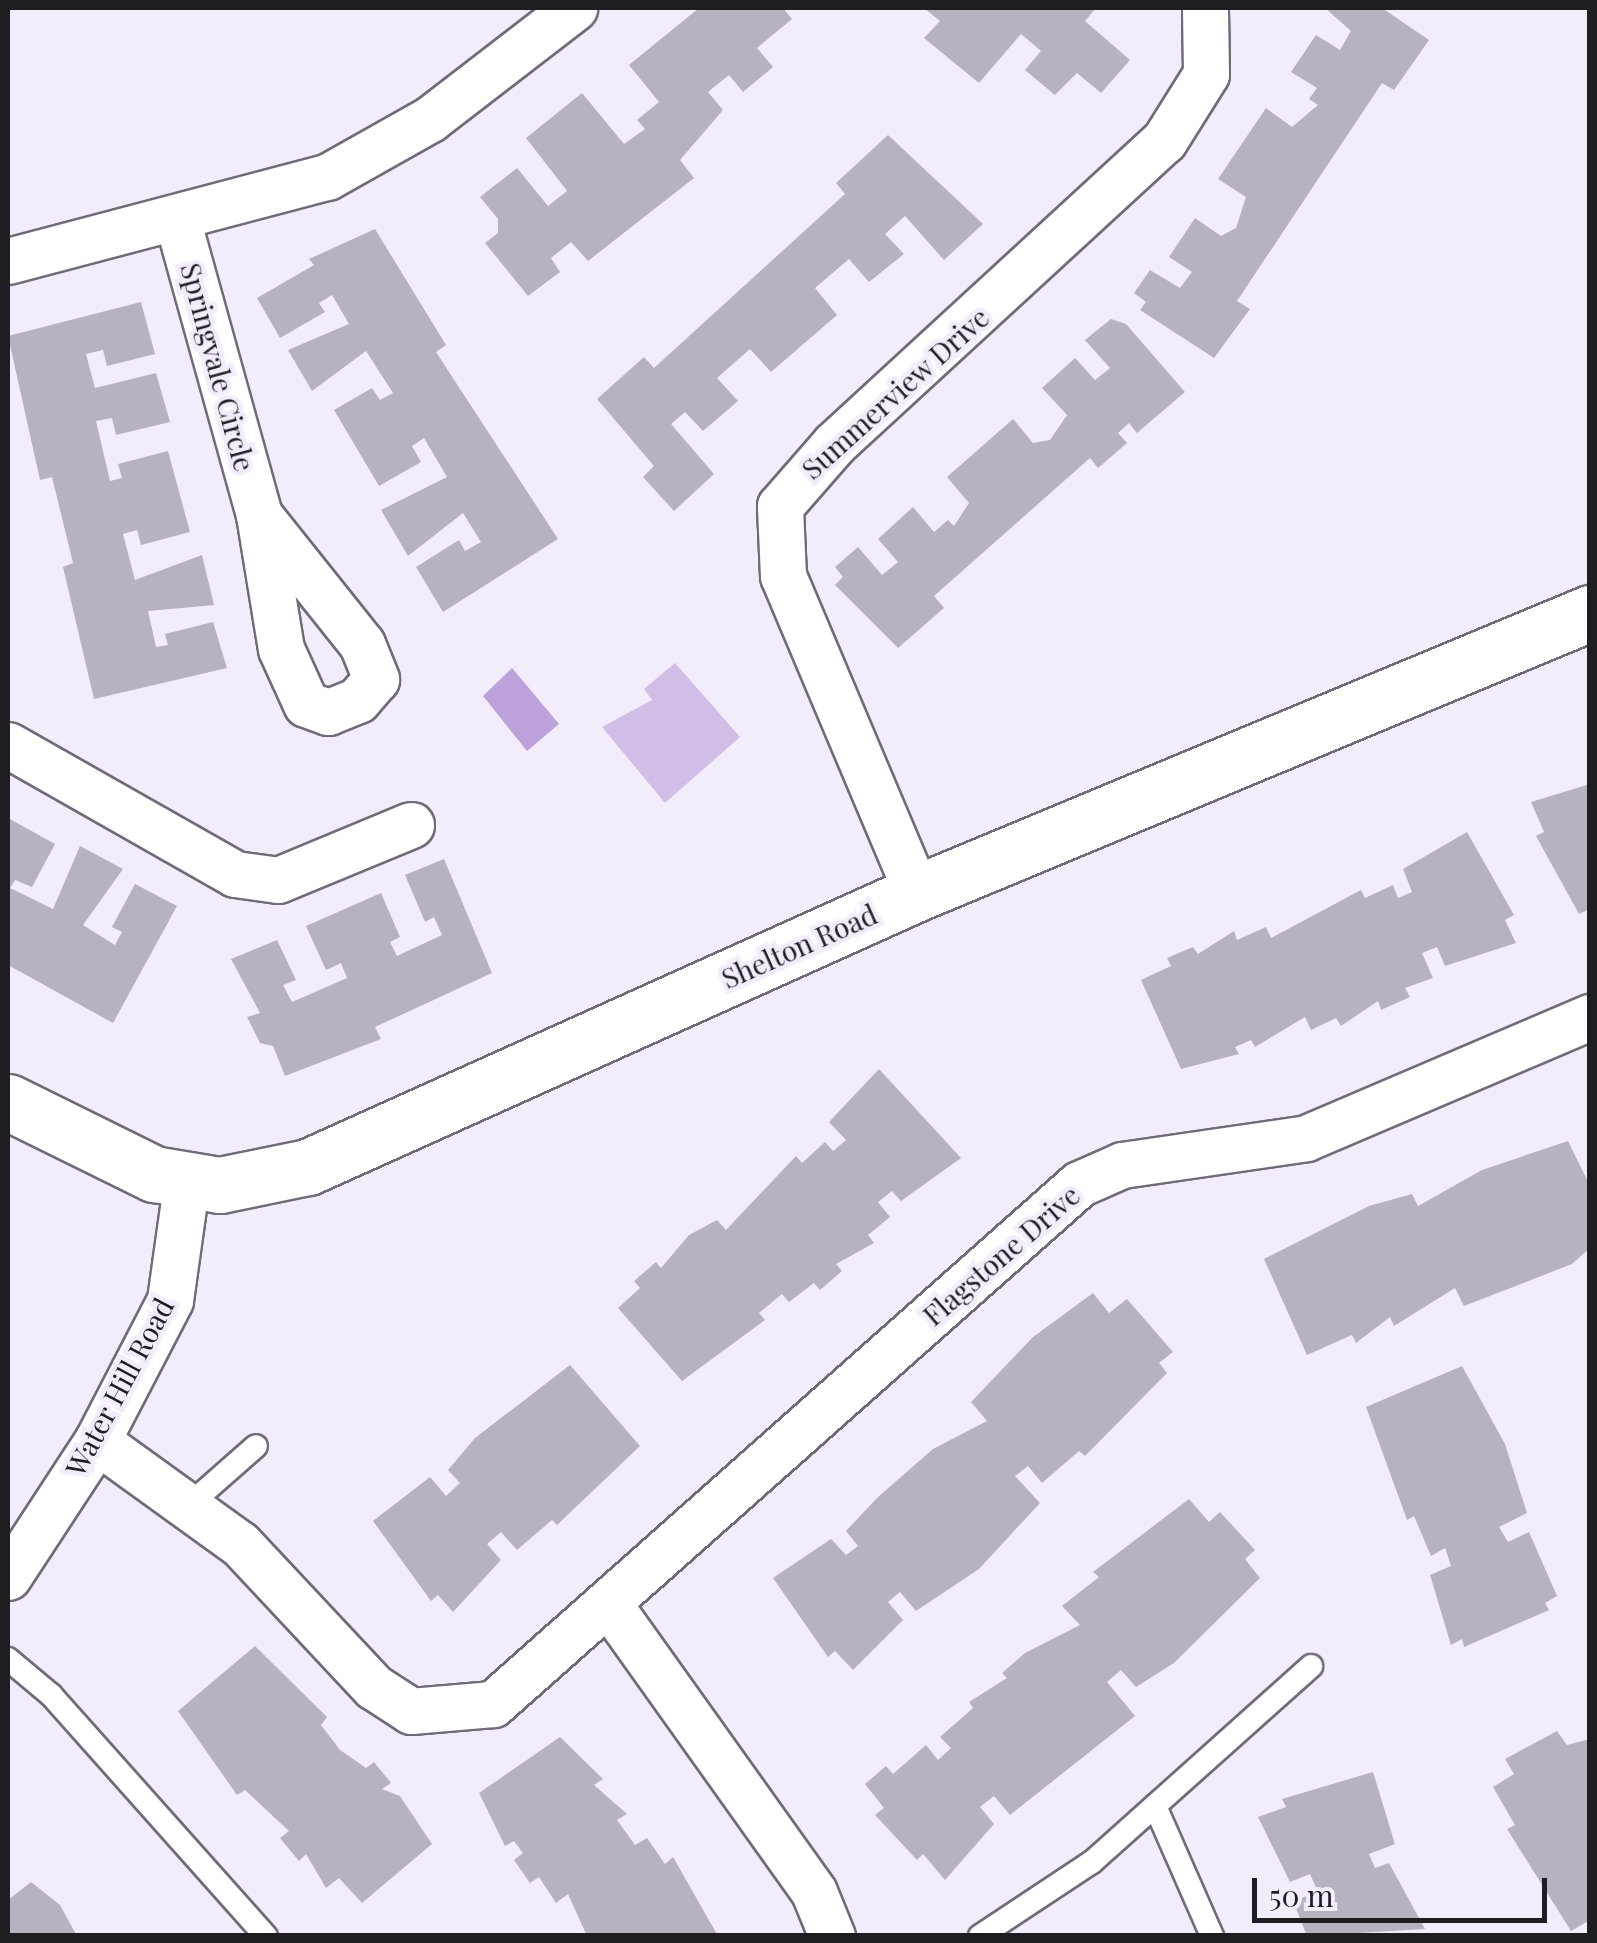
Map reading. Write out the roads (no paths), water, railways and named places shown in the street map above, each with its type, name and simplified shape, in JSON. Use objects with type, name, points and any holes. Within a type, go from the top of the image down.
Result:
[{"type":"street","points":[[8,261],[327,177],[384,148],[574,8]]},
{"type":"street","name":"Summerview Drive","points":[[917,893],[783,576],[780,506],[834,444],[1164,141],[1206,74],[1205,8]]},
{"type":"street","name":"Springvale Circle","points":[[178,219],[259,515]]},
{"type":"street","name":"Shelton Road","points":[[8,1102],[154,1174],[220,1185],[308,1168],[917,893],[1590,613]]},
{"type":"street","points":[[8,745],[235,874],[278,880],[411,825]]},
{"type":"street","name":"Flagstone Drive","points":[[97,1441],[189,1505],[411,1711],[493,1704],[1079,1184],[1122,1166],[1306,1138],[1589,1019]]},
{"type":"street","name":"Water Hill Road","points":[[8,1577],[97,1441],[170,1300],[187,1179]]},
{"type":"street","points":[[608,1603],[814,1892],[832,1936]]},
{"type":"lane","points":[[189,1505],[256,1446]]},
{"type":"lane","points":[[8,1659],[51,1694],[266,1936]]},
{"type":"lane","points":[[980,1936],[1092,1862],[1311,1666]]},
{"type":"lane","points":[[1155,1806],[1212,1936]]}]
